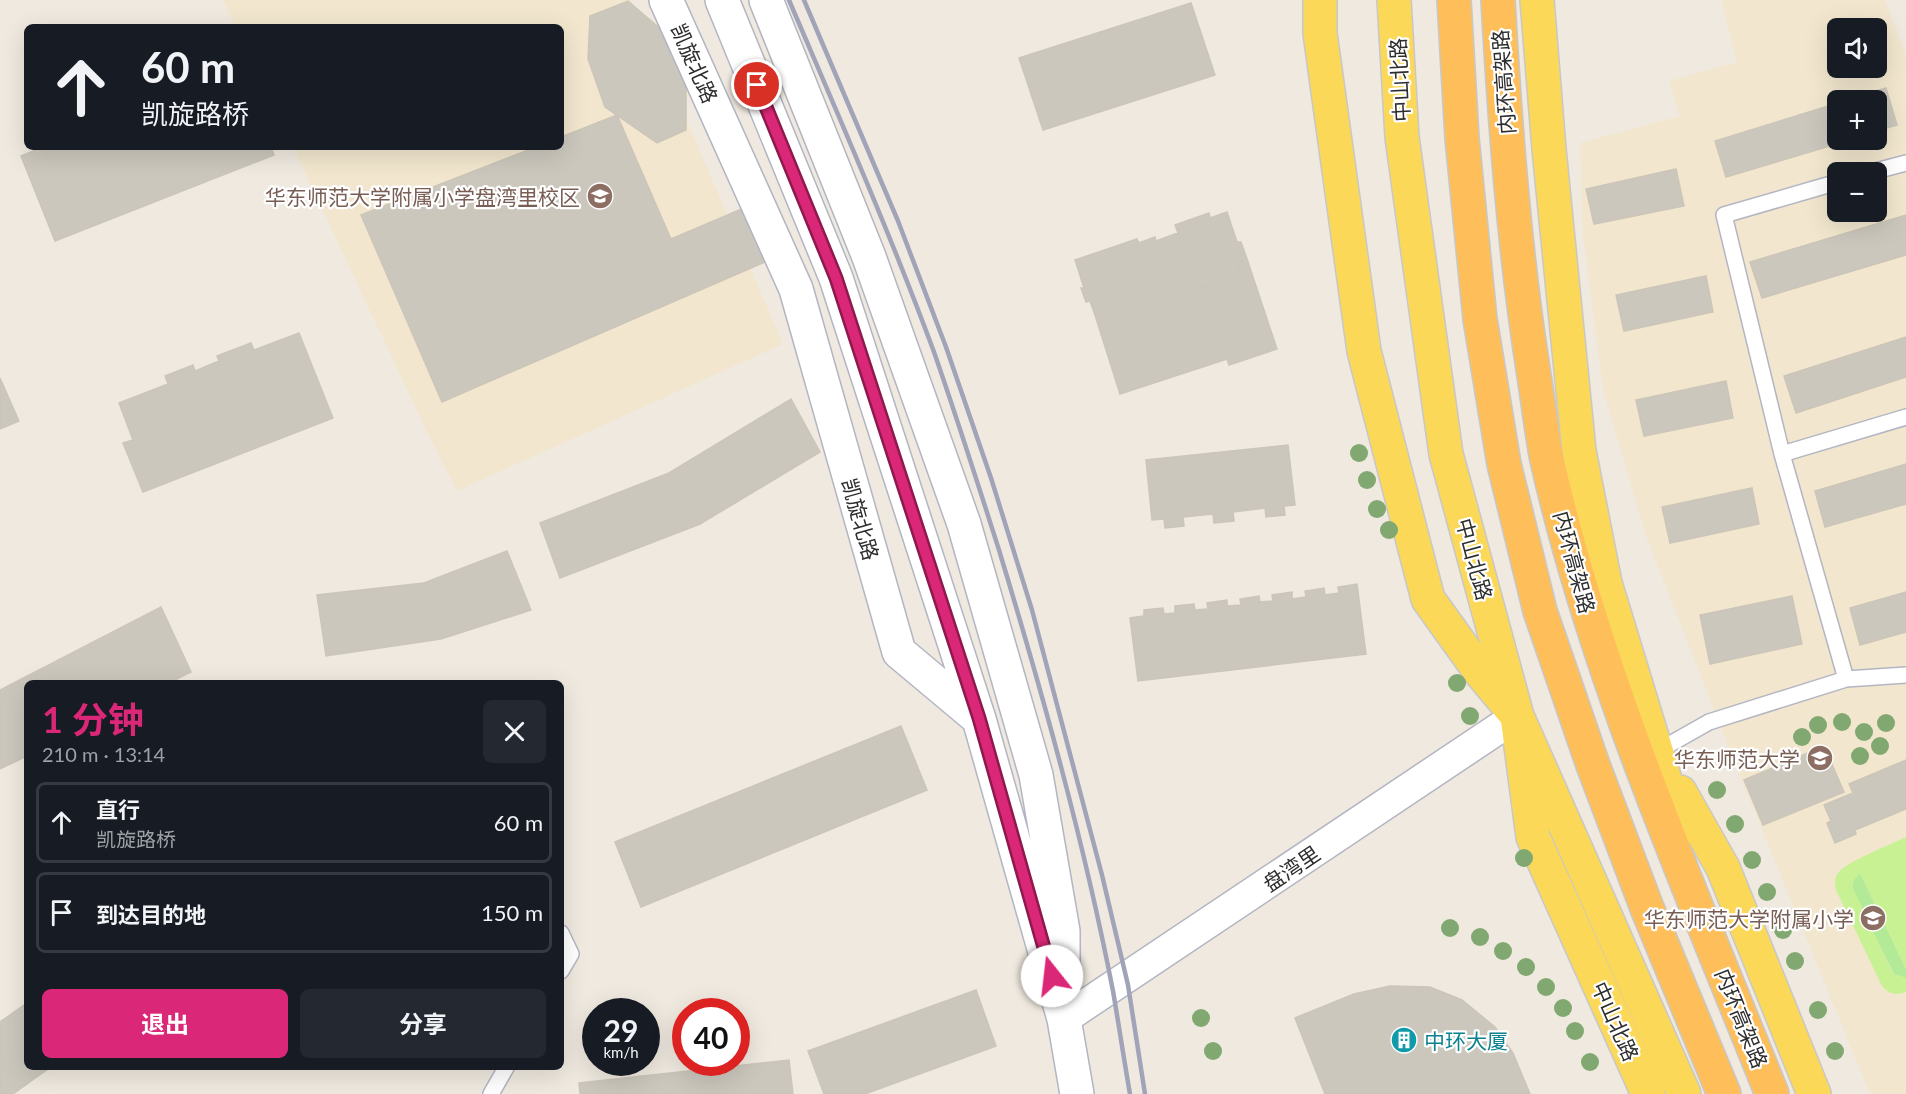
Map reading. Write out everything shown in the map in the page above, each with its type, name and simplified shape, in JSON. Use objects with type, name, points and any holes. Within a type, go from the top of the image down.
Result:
[{"type":"highway","name":"内环高架路","points":[[1454,0],[1462,138],[1480,319],[1504,464],[1540,611],[1593,765],[1647,908],[1724,1094]]},
{"type":"highway","name":"内环高架路","points":[[1498,0],[1506,131],[1522,300],[1547,458],[1582,596],[1634,750],[1772,1094]]},
{"type":"highway","points":[[1647,908],[1713,1094]]},
{"type":"main road","points":[[1320,0],[1320,33],[1364,351],[1428,599],[1481,673],[1517,716],[1684,1094]]},
{"type":"main road","name":"中山北路","points":[[1394,0],[1402,137],[1446,454],[1517,716],[1533,837],[1648,1094]]},
{"type":"main road","points":[[1537,0],[1545,106],[1579,451],[1605,583],[1694,877],[1781,1094]]},
{"type":"main road","points":[[1545,106],[1548,0]]},
{"type":"main road","points":[[1656,752],[1724,868],[1814,1094]]},
{"type":"street","name":"凯旋北路","points":[[666,0],[796,289],[899,652],[979,718]]},
{"type":"street","points":[[722,0],[836,278],[979,718],[1064,1019],[1077,1094]]},
{"type":"street","points":[[766,0],[869,257],[964,524],[1036,776],[1063,931],[1064,1019]]},
{"type":"street","name":"盘湾里","points":[[1064,1019],[1517,716]]},
{"type":"lane","points":[[1887,168],[1906,163]]},
{"type":"lane","points":[[1827,185],[1724,215],[1782,454],[1846,679]]},
{"type":"lane","points":[[1782,454],[1906,417]]},
{"type":"lane","points":[[1656,752],[1710,722],[1846,679],[1906,675]]},
{"type":"lane","points":[[564,939],[571,954],[564,966]]},
{"type":"lane","points":[[491,1094],[505,1070]]},
{"type":"shaded area","points":[[223,0],[631,0],[649,33],[783,344],[457,491],[294,150],[564,150],[564,24],[235,24]]},
{"type":"shaded area","name":"华东师范大学","points":[[1721,0],[1885,0],[1906,56],[1906,1094],[1870,1094],[1740,776],[1646,536],[1603,390],[1583,234],[1580,143],[1680,116],[1669,81],[1737,62]]},
{"type":"green space","points":[[1906,837],[1906,969],[1860,873],[1852,886],[1891,969],[1894,974],[1906,978],[1906,992],[1895,994],[1886,990],[1881,984],[1836,890],[1835,880],[1839,872],[1850,863]]},
{"type":"green space","points":[[1860,873],[1906,969],[1906,978],[1894,974],[1853,892],[1853,881]]},
{"type":"building","points":[[628,1],[671,38],[686,79],[686,130],[657,143],[605,107],[588,59],[590,16]]},
{"type":"building","points":[[1191,3],[1215,75],[1043,130],[1019,58]]},
{"type":"building","points":[[1887,91],[1897,125],[1887,128]]},
{"type":"building","points":[[1827,106],[1827,147],[1726,177],[1715,141]]},
{"type":"building","points":[[617,115],[671,239],[751,205],[774,258],[442,402],[361,215],[528,150],[564,150],[564,136]]},
{"type":"building","points":[[36,150],[272,150],[274,155],[55,241],[21,156]]},
{"type":"building","points":[[1676,169],[1684,206],[1594,224],[1586,189]]},
{"type":"building","points":[[1227,212],[1237,242],[1241,242],[1247,259],[1238,262],[1241,271],[1222,277],[1221,274],[1213,277],[1215,283],[1194,290],[1193,284],[1095,315],[1090,301],[1086,302],[1075,260],[1137,239],[1139,243],[1155,237],[1156,241],[1178,233],[1175,225],[1209,213],[1210,218]]},
{"type":"building","points":[[1906,215],[1906,255],[1762,298],[1750,262]]},
{"type":"building","points":[[1247,259],[1277,349],[1229,365],[1227,359],[1120,394],[1095,315],[1193,284],[1194,290],[1215,283],[1213,277],[1221,274],[1222,277],[1241,271],[1238,262]]},
{"type":"building","points":[[1706,276],[1713,312],[1624,331],[1616,295]]},
{"type":"building","points":[[299,333],[333,418],[143,492],[123,443],[133,440],[119,403],[168,384],[165,376],[193,365],[195,371],[219,361],[217,356],[251,343],[254,350]]},
{"type":"building","points":[[1906,337],[1906,377],[1796,413],[1784,376]]},
{"type":"building","points":[[0,378],[19,421],[0,429]]},
{"type":"building","points":[[1726,381],[1733,418],[1644,436],[1636,400]]},
{"type":"building","points":[[791,399],[820,452],[700,524],[560,578],[540,523],[669,473]]},
{"type":"building","points":[[1288,445],[1295,505],[1284,506],[1285,515],[1266,517],[1265,508],[1233,512],[1234,521],[1214,523],[1213,514],[1183,517],[1184,526],[1165,528],[1164,519],[1152,520],[1146,460]]},
{"type":"building","points":[[1906,464],[1906,504],[1825,527],[1815,491]]},
{"type":"building","points":[[1752,488],[1759,524],[1670,543],[1662,507]]},
{"type":"building","points":[[507,551],[531,610],[441,639],[326,656],[317,595],[424,583]]},
{"type":"building","points":[[1357,584],[1366,654],[1138,681],[1130,618],[1144,616],[1144,610],[1163,608],[1164,614],[1175,613],[1175,606],[1194,604],[1195,610],[1208,609],[1207,603],[1227,600],[1227,606],[1241,605],[1240,599],[1259,596],[1260,602],[1273,601],[1272,595],[1292,592],[1292,599],[1306,597],[1305,591],[1324,588],[1325,595],[1339,593],[1338,587]]},
{"type":"building","points":[[1906,592],[1906,632],[1860,645],[1850,608]]},
{"type":"building","points":[[1792,596],[1802,644],[1710,664],[1700,615]]},
{"type":"building","points":[[161,607],[191,672],[175,680],[24,680],[24,757],[0,769],[0,690]]},
{"type":"building","points":[[901,726],[927,790],[641,907],[615,842]]},
{"type":"building","points":[[1824,746],[1844,792],[1763,825],[1744,780]]},
{"type":"building","points":[[1906,760],[1906,809],[1855,830],[1856,834],[1835,843],[1827,823],[1831,821],[1824,805],[1853,793],[1849,784]]},
{"type":"building","name":"中环大厦","points":[[1390,986],[1430,987],[1462,1000],[1495,1027],[1513,1053],[1530,1094],[1325,1094],[1295,1018],[1354,994]]},
{"type":"building","points":[[976,990],[996,1046],[865,1094],[824,1094],[808,1051]]},
{"type":"building","points":[[24,1005],[24,1070],[46,1070],[13,1094],[0,1094],[0,1022]]},
{"type":"building","points":[[789,1060],[793,1094],[580,1094],[579,1083],[660,1076],[660,1074],[672,1073],[672,1076],[750,1076],[750,1064]]},
{"type":"railway","points":[[789,0],[864,175],[934,352],[999,550],[1047,714],[1076,824],[1102,935],[1130,1094]]},
{"type":"railway","points":[[804,0],[898,221],[946,347],[991,478],[1032,610],[1102,875],[1128,985],[1145,1094]]},
{"type":"place","name":"华东师范大学附属小学盘湾里校区","points":[[600,196]]},
{"type":"place","name":"华东师范大学","points":[[1820,758]]},
{"type":"place","name":"华东师范大学附属小学","points":[[1873,918]]},
{"type":"place","name":"中环大厦","points":[[1404,1040]]},
{"type":"route","points":[[757,85],[836,278],[979,718],[1052,976]]}]
